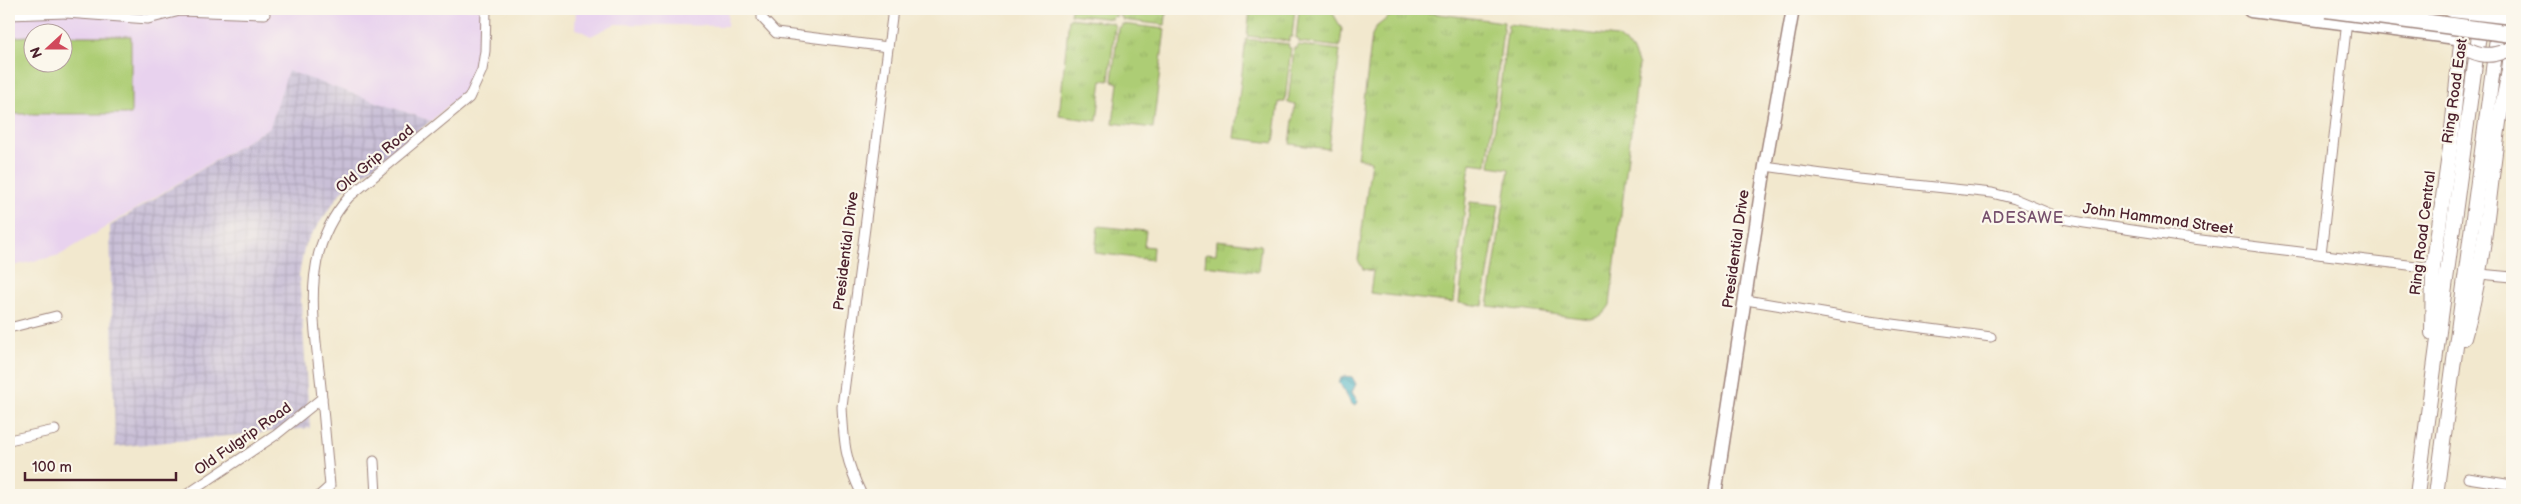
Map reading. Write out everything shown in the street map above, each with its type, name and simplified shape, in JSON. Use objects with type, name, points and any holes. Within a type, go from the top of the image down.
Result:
[{"type":"highway","points":[[2250,9],[2347,21],[2461,43]]},
{"type":"highway","points":[[2326,9],[2510,44]]},
{"type":"highway","points":[[2452,9],[2512,16]]},
{"type":"main road","name":"Ring Road Central","points":[[2434,376],[2430,309],[2433,268],[2450,148],[2461,43],[2453,26],[2456,9]]},
{"type":"main road","name":"Ring Road East","points":[[2455,207],[2482,9]]},
{"type":"main road","points":[[2436,495],[2501,9]]},
{"type":"main road","points":[[2461,43],[2478,55],[2492,56],[2510,44]]},
{"type":"main road","points":[[2451,382],[2474,305],[2480,274],[2500,107],[2511,64],[2510,44]]},
{"type":"main road","name":"Ring Road Central","points":[[2434,376],[2455,207]]},
{"type":"main road","points":[[2417,495],[2434,376]]},
{"type":"street","name":"Old Grip Road","points":[[324,494],[330,486],[319,401],[312,284],[319,250],[324,236],[339,208],[349,197],[468,98],[482,70],[485,50],[486,9]]},
{"type":"street","points":[[762,9],[762,18],[776,33],[888,46]]},
{"type":"street","name":"Presidential Drive","points":[[862,495],[851,472],[845,451],[842,407],[893,9]]},
{"type":"street","name":"Presidential Drive","points":[[1715,495],[1746,300],[1764,166],[1793,9]]},
{"type":"street","points":[[9,15],[65,11],[148,19],[180,10],[265,14]]},
{"type":"street","points":[[2321,254],[2347,21]]},
{"type":"street","name":"John Hammond Street","points":[[1764,166],[1859,180],[1992,193],[2015,199],[2063,219],[2085,223],[2193,239],[2433,268]]},
{"type":"street","points":[[2480,274],[2512,277]]},
{"type":"street","points":[[1746,300],[1870,321],[1990,337]]},
{"type":"street","points":[[9,328],[56,316]]},
{"type":"street","name":"Old Fulgrip Road","points":[[186,495],[276,435],[319,401]]},
{"type":"street","points":[[9,440],[55,430]]},
{"type":"street","points":[[374,461],[376,495]]},
{"type":"street","points":[[2468,478],[2512,485]]},
{"type":"shaded area","points":[[9,9],[483,9],[482,52],[474,82],[431,121],[289,72],[270,127],[60,255],[9,267]]},
{"type":"shaded area","points":[[576,9],[728,9],[727,26],[615,24],[591,36],[575,28]]},
{"type":"shaded area","points":[[288,71],[431,121],[341,192],[305,244],[299,275],[310,428],[115,447],[110,226],[270,127]]},
{"type":"green space","points":[[1071,9],[1117,9],[1116,17],[1113,16],[1112,19],[1070,14]]},
{"type":"green space","points":[[1120,9],[1167,9],[1165,25],[1122,20],[1123,17],[1119,17]]},
{"type":"green space","points":[[1250,9],[1295,9],[1292,37],[1289,37],[1289,41],[1247,36]]},
{"type":"green space","points":[[1299,9],[1331,10],[1342,29],[1340,47],[1299,42],[1299,39],[1296,38]]},
{"type":"green space","points":[[1399,9],[1504,22],[1487,165],[1470,163],[1454,303],[1370,293],[1373,271],[1363,269],[1358,260],[1371,161],[1357,158],[1372,35],[1376,27]]},
{"type":"green space","points":[[1069,18],[1113,23],[1115,27],[1109,81],[1102,80],[1097,121],[1059,116]]},
{"type":"green space","points":[[1122,24],[1165,29],[1153,128],[1113,123],[1118,83],[1112,81],[1118,27],[1121,27]]},
{"type":"green space","points":[[1508,24],[1617,37],[1632,49],[1639,65],[1610,305],[1602,315],[1594,318],[1488,306],[1509,169],[1490,166]]},
{"type":"green space","points":[[22,36],[22,72],[72,72],[72,36],[131,36],[131,114],[11,114],[10,37]]},
{"type":"green space","points":[[1246,39],[1289,44],[1288,47],[1291,48],[1285,102],[1279,102],[1274,143],[1234,138]]},
{"type":"green space","points":[[1298,45],[1340,50],[1329,149],[1290,144],[1295,104],[1288,103],[1294,48],[1297,48]]},
{"type":"green space","points":[[1470,202],[1499,205],[1483,306],[1459,303]]},
{"type":"green space","points":[[1098,226],[1146,231],[1144,246],[1153,247],[1152,260],[1095,253]]},
{"type":"green space","points":[[1217,240],[1261,245],[1258,272],[1205,266],[1206,253],[1216,254]]},
{"type":"water","points":[[1345,376],[1352,377],[1356,384],[1352,392],[1358,402],[1355,406],[1351,403],[1339,382]]},
{"type":"district","name":"ADESAWE","points":[[2023,218]]}]
